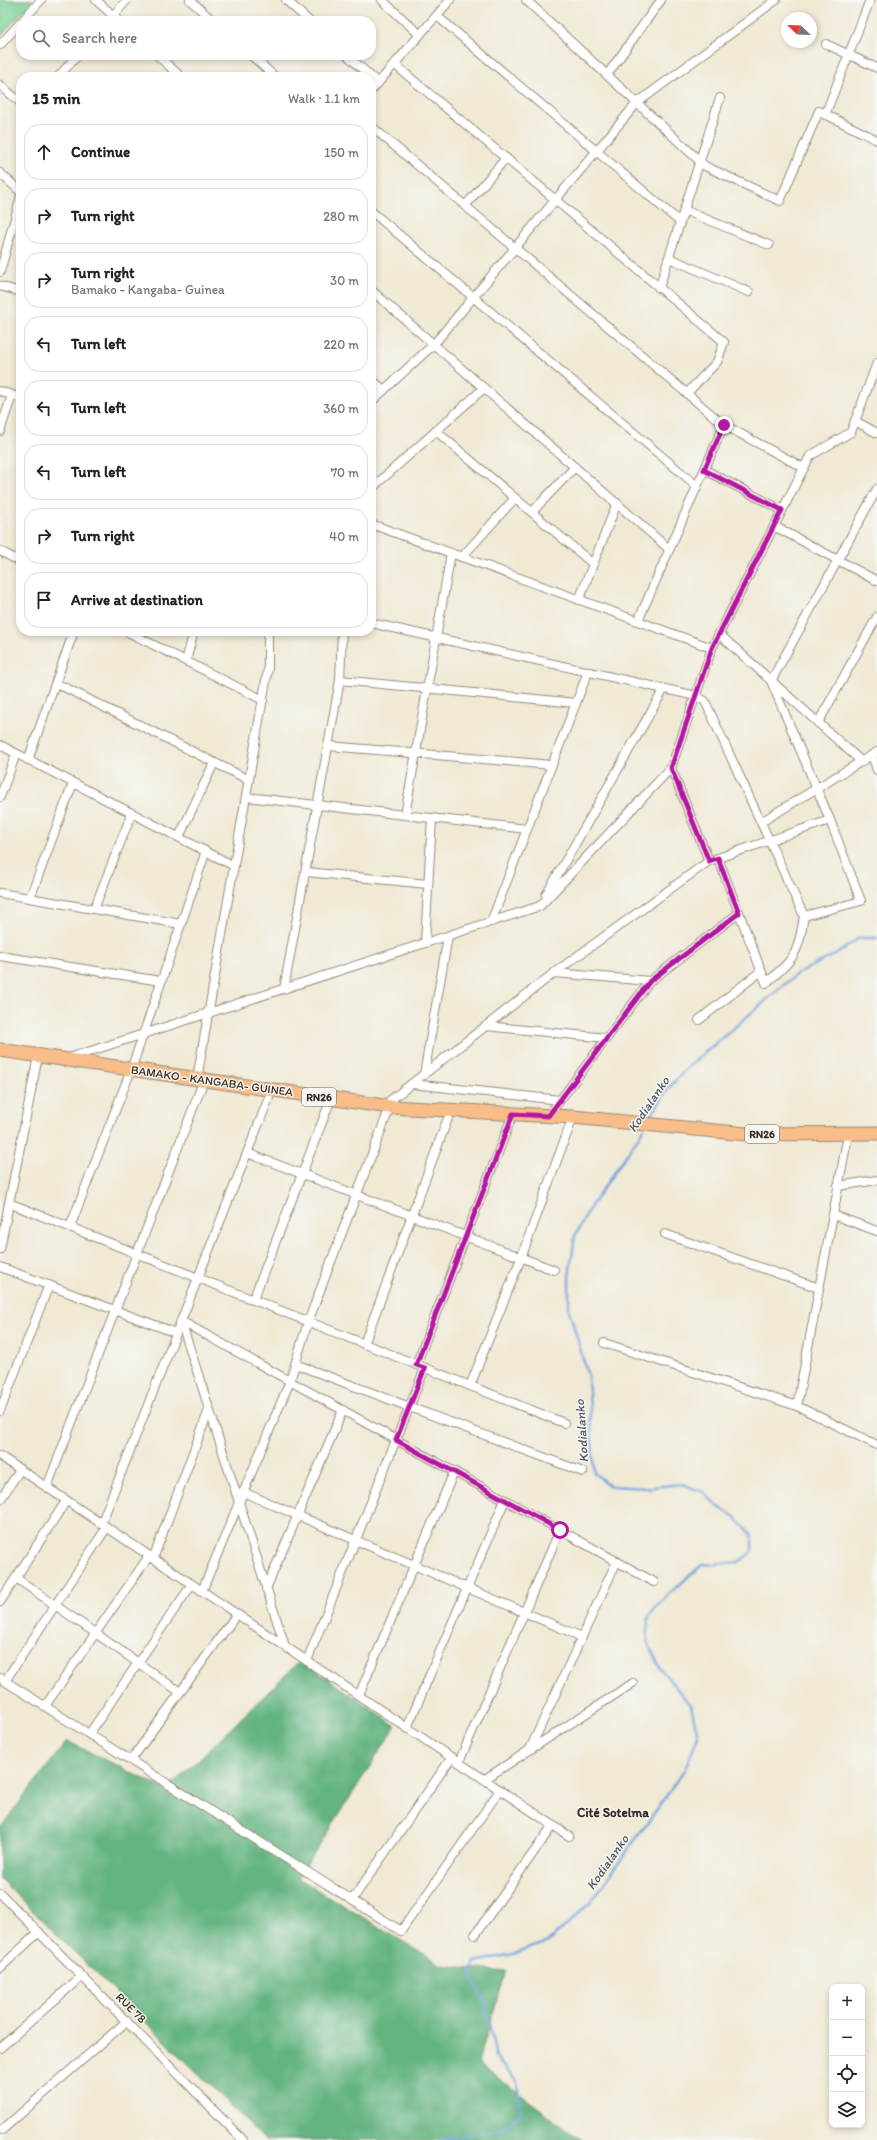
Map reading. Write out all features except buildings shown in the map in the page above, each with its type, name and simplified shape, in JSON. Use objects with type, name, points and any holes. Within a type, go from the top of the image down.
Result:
[{"type":"main road","name":"BAMAKO - KANGABA- GUINEA","points":[[0,1050],[387,1106],[573,1117],[746,1134],[848,1135],[877,1133]]},
{"type":"street","points":[[26,16],[41,0]]},
{"type":"street","points":[[96,0],[110,16]]},
{"type":"street","points":[[115,16],[127,0]]},
{"type":"street","points":[[190,0],[208,16]]},
{"type":"street","points":[[286,0],[304,16]]},
{"type":"street","points":[[382,0],[420,35]]},
{"type":"street","points":[[376,85],[450,0]]},
{"type":"street","points":[[526,0],[705,166],[780,201],[819,111],[877,140]]},
{"type":"street","points":[[607,75],[661,0]]},
{"type":"street","points":[[376,397],[434,344],[637,103],[776,0]]},
{"type":"street","points":[[825,115],[870,0]]},
{"type":"street","points":[[437,16],[680,222]]},
{"type":"street","points":[[0,45],[16,27]]},
{"type":"street","points":[[826,44],[877,68]]},
{"type":"street","points":[[63,72],[73,60]]},
{"type":"street","points":[[162,60],[176,72]]},
{"type":"street","points":[[256,60],[270,72]]},
{"type":"street","points":[[353,60],[366,72]]},
{"type":"street","points":[[394,64],[724,342],[716,362],[687,394]]},
{"type":"street","points":[[0,85],[16,99]]},
{"type":"street","points":[[660,288],[720,98]]},
{"type":"street","points":[[376,130],[724,425],[804,468]]},
{"type":"street","points":[[465,206],[506,158]]},
{"type":"street","points":[[0,173],[16,187]]},
{"type":"street","points":[[684,210],[769,245]]},
{"type":"street","points":[[0,272],[2,257],[16,212]]},
{"type":"street","points":[[376,215],[697,486]]},
{"type":"street","points":[[669,258],[749,292]]},
{"type":"street","points":[[0,286],[16,291]]},
{"type":"street","points":[[376,294],[670,549]]},
{"type":"street","points":[[65,1060],[540,906],[671,768],[712,648],[782,510],[810,456],[851,432],[877,363]]},
{"type":"street","points":[[376,383],[384,390]]},
{"type":"street","points":[[376,485],[484,388]]},
{"type":"street","points":[[0,391],[16,396]]},
{"type":"street","points":[[0,431],[12,395]]},
{"type":"street","points":[[855,421],[877,433]]},
{"type":"street","points":[[638,621],[724,425]]},
{"type":"street","points":[[436,431],[593,564]]},
{"type":"street","points":[[532,512],[575,467]]},
{"type":"street","points":[[704,470],[782,510]]},
{"type":"street","points":[[771,681],[877,489]]},
{"type":"street","points":[[462,557],[516,498]]},
{"type":"street","points":[[579,600],[617,503]]},
{"type":"street","points":[[376,526],[712,648]]},
{"type":"street","points":[[774,526],[877,581]]},
{"type":"street","points":[[0,551],[16,559]]},
{"type":"street","points":[[405,815],[426,688],[451,553]]},
{"type":"street","points":[[818,723],[877,617]]},
{"type":"street","points":[[376,623],[696,696],[705,701],[804,916],[800,943],[791,961],[766,983],[718,858]]},
{"type":"street","points":[[719,634],[862,762]]},
{"type":"street","points":[[28,760],[72,636]]},
{"type":"street","points":[[136,636],[263,700]]},
{"type":"street","points":[[186,661],[193,636]]},
{"type":"street","points":[[47,1488],[137,1254],[200,1080],[208,1013],[268,669],[268,636]]},
{"type":"street","points":[[284,989],[319,805],[340,680],[342,636]]},
{"type":"street","points":[[491,922],[588,672]]},
{"type":"street","points":[[340,680],[576,703]]},
{"type":"street","points":[[771,681],[817,788],[861,901],[804,916]]},
{"type":"street","points":[[56,683],[249,780]]},
{"type":"street","points":[[540,906],[664,689]]},
{"type":"street","points":[[0,745],[234,866]]},
{"type":"street","points":[[329,746],[552,765]]},
{"type":"street","points":[[0,797],[16,754]]},
{"type":"street","points":[[761,822],[874,754],[877,770]]},
{"type":"street","points":[[179,837],[214,763]]},
{"type":"street","points":[[671,768],[709,861]]},
{"type":"street","points":[[30,898],[73,783]]},
{"type":"street","points":[[246,797],[527,829]]},
{"type":"street","points":[[94,909],[132,813]]},
{"type":"street","points":[[425,943],[432,818]]},
{"type":"street","points":[[202,1591],[290,1381],[308,1322],[356,1195],[387,1106],[412,1084],[554,973],[709,861],[830,820]]},
{"type":"street","points":[[70,1227],[131,1070],[206,851]]},
{"type":"street","points":[[306,872],[428,884]]},
{"type":"street","points":[[0,893],[181,924]]},
{"type":"street","points":[[548,1116],[650,981],[739,913]]},
{"type":"street","points":[[424,1075],[448,936]]},
{"type":"street","points":[[0,956],[161,981]]},
{"type":"street","points":[[699,1020],[761,971]]},
{"type":"street","points":[[554,973],[650,981]]},
{"type":"street","points":[[486,1026],[607,1038]]},
{"type":"street","points":[[0,1249],[38,1056]]},
{"type":"street","points":[[412,1084],[560,1100]]},
{"type":"street","points":[[272,1090],[176,1333],[104,1526],[55,1605],[3,1680],[401,1931],[500,1790]]},
{"type":"street","points":[[253,1300],[331,1099]]},
{"type":"street","points":[[364,1344],[451,1110]]},
{"type":"street","points":[[416,1365],[513,1114]]},
{"type":"street","points":[[470,1386],[521,1258],[573,1117]]},
{"type":"street","points":[[797,1406],[848,1135]]},
{"type":"street","points":[[247,1153],[554,1270]]},
{"type":"street","points":[[838,1186],[877,1180]]},
{"type":"street","points":[[9,1203],[564,1423]]},
{"type":"street","points":[[833,1215],[877,1231]]},
{"type":"street","points":[[665,1234],[819,1288]]},
{"type":"street","points":[[0,1267],[176,1333]]},
{"type":"street","points":[[0,1411],[49,1285]]},
{"type":"street","points":[[181,1321],[654,1582]]},
{"type":"street","points":[[181,1321],[285,1646]]},
{"type":"street","points":[[604,1343],[797,1406],[877,1445]]},
{"type":"street","points":[[295,1364],[583,1472]]},
{"type":"street","points":[[307,1661],[425,1368]]},
{"type":"street","points":[[45,1706],[151,1557],[209,1410]]},
{"type":"street","points":[[266,1589],[343,1410]]},
{"type":"street","points":[[0,1456],[569,1836]]},
{"type":"street","points":[[0,1500],[20,1470]]},
{"type":"street","points":[[359,1696],[454,1472]]},
{"type":"street","points":[[243,1492],[582,1637]]},
{"type":"street","points":[[407,1728],[505,1500]]},
{"type":"street","points":[[0,1602],[66,1501]]},
{"type":"street","points":[[459,1762],[560,1530]]},
{"type":"street","points":[[530,1749],[617,1561]]},
{"type":"street","points":[[16,1578],[180,1692]]},
{"type":"street","points":[[89,1734],[192,1584]]},
{"type":"street","points":[[131,1760],[236,1614]]},
{"type":"street","points":[[484,1779],[633,1684]]},
{"type":"street","points":[[352,1900],[452,1757]]},
{"type":"street","points":[[475,1935],[553,1825]]},
{"type":"street","name":"RUE 78","points":[[0,1893],[243,2140]]},
{"type":"street","points":[[0,1968],[38,1932]]},
{"type":"street","points":[[0,2048],[82,1976]]},
{"type":"street","points":[[2,2130],[127,2021]]},
{"type":"green space","points":[[0,0],[33,0],[19,16],[16,16],[16,19],[0,37]]},
{"type":"green space","points":[[301,1660],[396,1726],[298,1878],[442,1965],[506,1972],[478,2063],[582,2140],[266,2140],[0,1879],[0,1828],[67,1741],[167,1790]]},
{"type":"waterway","name":"Kodialanko","points":[[648,1121],[667,1090],[688,1067],[798,973],[838,953],[859,938],[877,938]]},
{"type":"waterway","name":"Kodialanko","points":[[440,2140],[492,2131],[501,2128],[521,2114],[517,2082],[496,2058],[485,2002],[470,1973],[475,1962],[513,1954],[548,1942],[591,1902],[684,1771],[698,1736],[691,1706],[660,1668],[647,1641],[649,1616],[665,1597],[702,1565],[739,1562],[752,1552],[752,1536],[735,1517],[716,1505],[705,1493],[682,1484],[645,1488],[610,1486],[594,1473],[588,1376],[569,1310],[569,1276],[575,1236],[591,1206],[644,1129]]},
{"type":"district","name":"Cité Sotelma","points":[[613,1812]]},
{"type":"route","points":[[560,1530],[396,1440],[425,1368],[416,1365],[513,1114],[548,1116],[650,981],[739,913],[718,858],[709,861],[671,768],[712,648],[782,510],[704,470],[724,425]]}]
